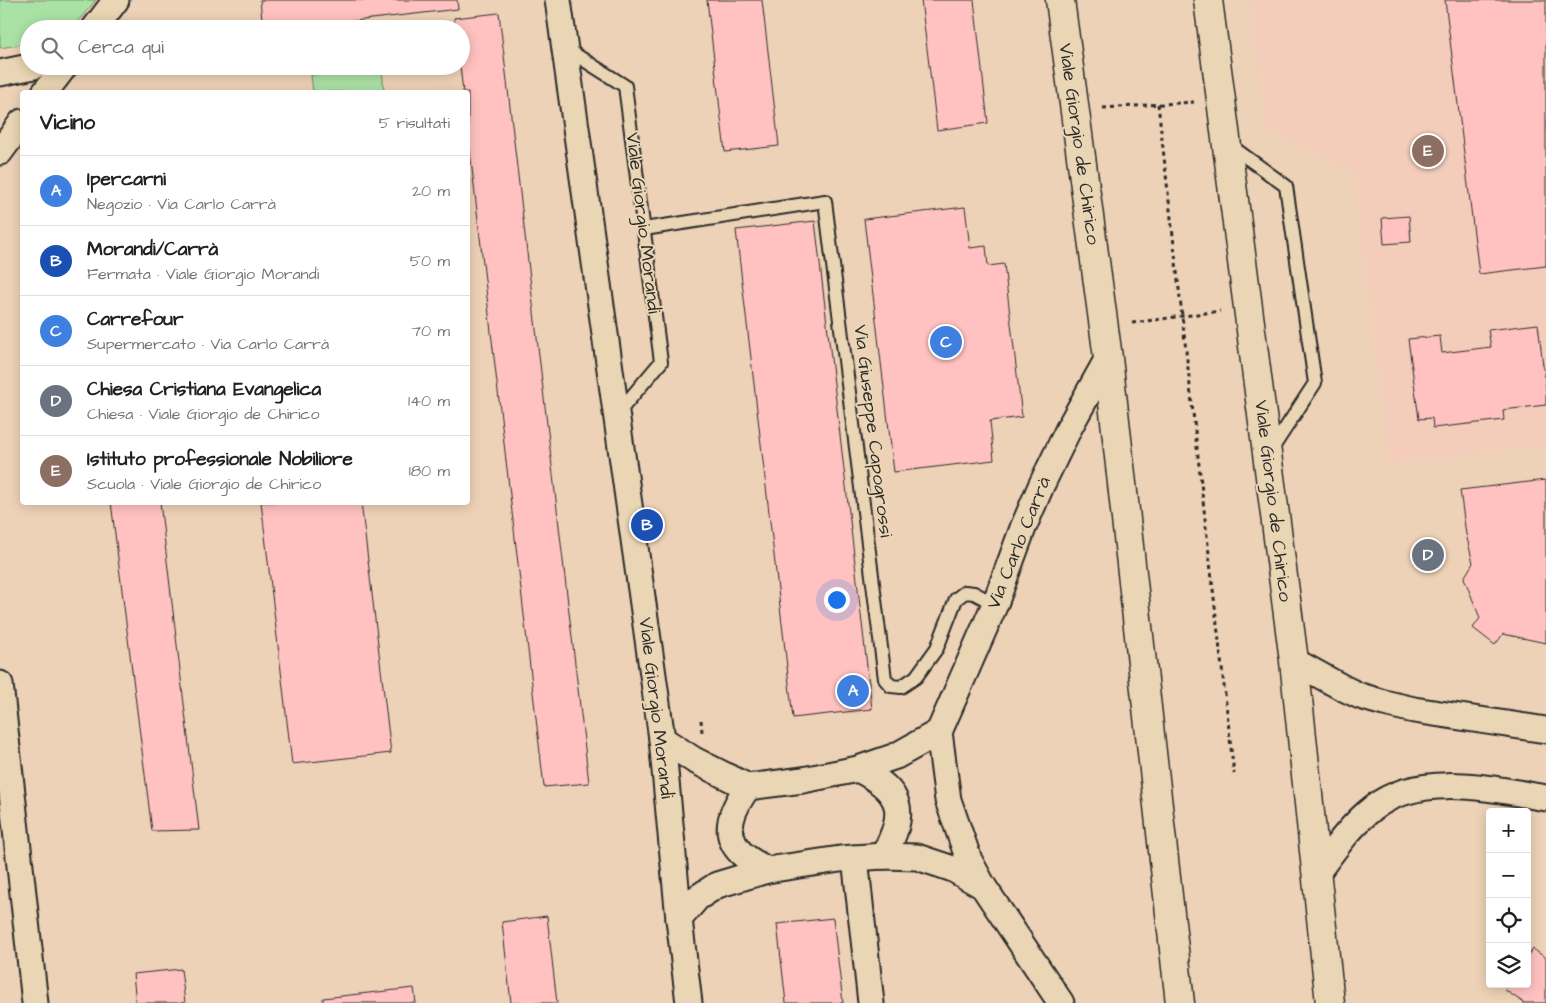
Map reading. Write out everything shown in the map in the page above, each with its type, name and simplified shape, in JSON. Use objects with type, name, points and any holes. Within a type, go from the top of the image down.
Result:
[{"type":"street","points":[[101,20],[116,0]]},
{"type":"street","name":"Viale Giorgio Morandi","points":[[558,0],[662,739],[689,1003]]},
{"type":"street","name":"Viale Giorgio de Chirico","points":[[1060,0],[1108,358],[1180,1003]]},
{"type":"street","name":"Viale Giorgio de Chirico","points":[[1208,0],[1294,661],[1330,1003]]},
{"type":"street","points":[[0,72],[20,68]]},
{"type":"street","points":[[47,90],[58,75]]},
{"type":"street","points":[[0,152],[20,125]]},
{"type":"street","name":"Via Carlo Carrà","points":[[939,732],[995,604],[1044,478],[1070,426],[1108,358]]},
{"type":"street","points":[[1294,661],[1342,688],[1384,703],[1546,730]]},
{"type":"street","points":[[0,684],[35,1003]]},
{"type":"street","points":[[662,739],[694,760],[748,787],[858,770],[896,756],[939,732],[945,783],[952,814],[969,860],[983,886],[1061,1003]]},
{"type":"street","points":[[858,770],[881,782],[893,796],[898,808],[899,815],[895,832],[883,856]]},
{"type":"street","points":[[1316,874],[1359,820],[1375,807],[1395,796],[1413,790],[1455,786],[1546,798]]},
{"type":"street","points":[[748,787],[731,816],[732,840],[739,851],[767,870]]},
{"type":"street","points":[[679,919],[697,898],[717,885],[767,870],[855,858],[883,856],[930,860],[954,869],[983,886]]},
{"type":"street","points":[[855,858],[871,1003]]},
{"type":"lane","name":"Viale Giorgio Morandi","points":[[565,48],[625,86],[661,362],[616,414]]},
{"type":"lane","points":[[1227,144],[1286,186],[1315,383],[1267,456]]},
{"type":"lane","name":"Via Giuseppe Capogrossi","points":[[644,229],[825,201],[886,679],[891,686],[901,687],[916,677],[937,648],[956,599],[965,592],[974,593],[995,604]]},
{"type":"path","points":[[1075,109],[1222,100]]},
{"type":"path","points":[[1158,104],[1234,774]]},
{"type":"path","points":[[1104,326],[1248,307]]},
{"type":"shaded area","points":[[1249,0],[1546,0],[1546,447],[1388,464],[1353,172],[1267,130]]},
{"type":"green space","points":[[0,0],[96,0],[79,20],[20,20],[20,45],[0,48]]},
{"type":"green space","points":[[311,75],[383,75],[384,90],[313,90]]},
{"type":"building","points":[[260,0],[457,0],[458,9],[363,20],[262,20]]},
{"type":"building","points":[[707,0],[762,0],[779,146],[725,152]]},
{"type":"building","points":[[921,0],[974,0],[988,123],[937,130]]},
{"type":"building","points":[[1445,0],[1546,0],[1546,266],[1479,274]]},
{"type":"building","points":[[499,13],[589,783],[544,787],[470,151],[470,90],[463,90],[461,75],[470,75],[470,20],[454,20],[454,18]]},
{"type":"building","points":[[965,207],[970,248],[986,246],[988,266],[1004,264],[1022,417],[990,421],[994,460],[894,472],[864,219]]},
{"type":"building","points":[[1409,216],[1411,242],[1384,244],[1382,218]]},
{"type":"building","points":[[815,221],[872,709],[793,718],[736,230]]},
{"type":"building","points":[[1538,324],[1546,405],[1503,410],[1504,420],[1433,428],[1432,418],[1419,419],[1408,339],[1440,336],[1442,353],[1491,347],[1488,330]]},
{"type":"building","points":[[1546,480],[1546,643],[1503,634],[1495,645],[1473,628],[1480,618],[1464,578],[1473,563],[1466,534],[1460,490]]},
{"type":"building","points":[[111,505],[160,505],[199,830],[152,831]]},
{"type":"building","points":[[261,505],[361,505],[391,753],[292,764]]},
{"type":"building","points":[[547,916],[557,1003],[511,1003],[502,922]]},
{"type":"building","points":[[833,918],[843,1003],[786,1003],[777,924]]},
{"type":"building","points":[[1533,949],[1546,958],[1546,1003],[1524,1003],[1505,990],[1506,988],[1531,988],[1531,952]]},
{"type":"building","points":[[181,969],[185,1003],[136,1003],[133,974]]},
{"type":"building","points":[[414,988],[416,1003],[323,1003],[323,998]]},
{"type":"place","name":"Istituto professionale Nobiliore","points":[[1428,151]]},
{"type":"place","name":"Carrefour","points":[[946,342]]},
{"type":"place","name":"Morandi/Carrà","points":[[647,525]]},
{"type":"place","name":"Chiesa Cristiana Evangelica","points":[[1428,555]]},
{"type":"place","name":"Ipercarni","points":[[853,691]]}]
